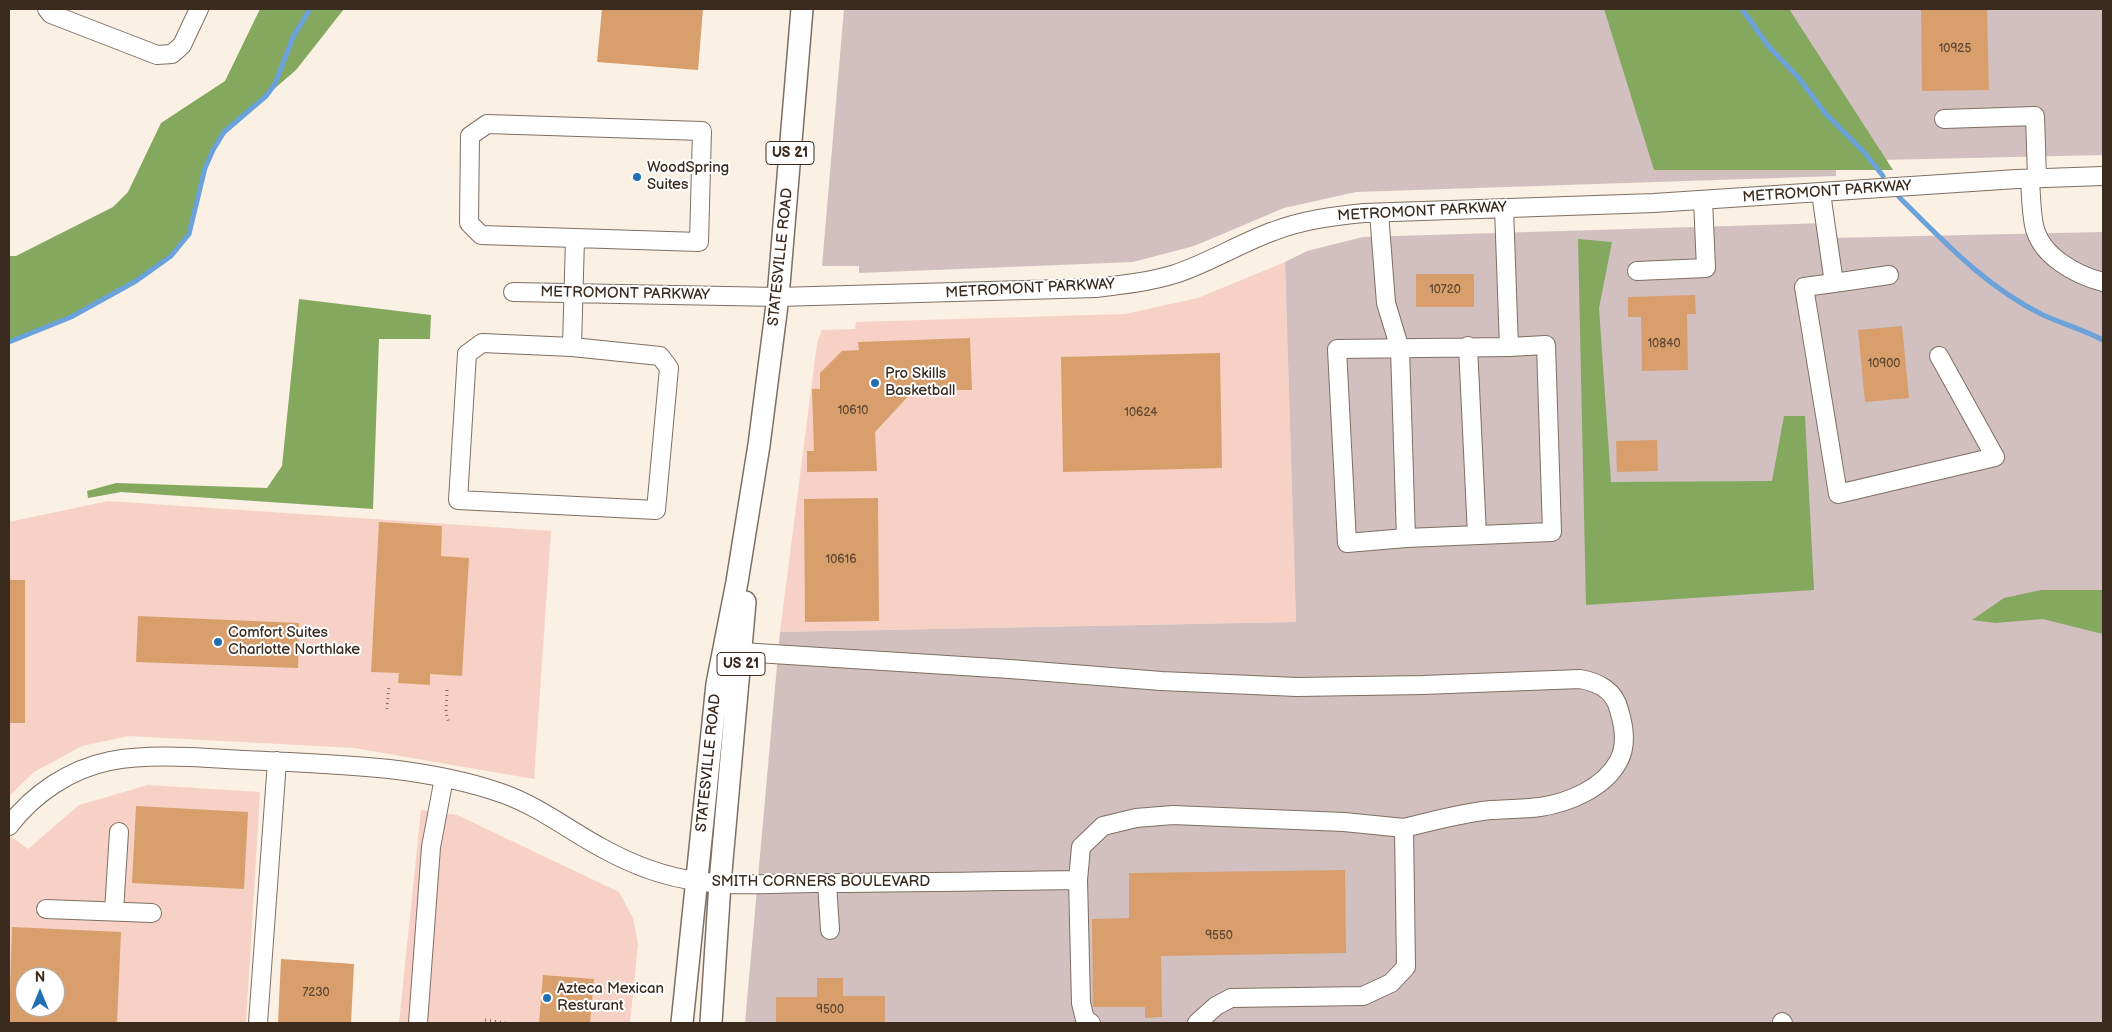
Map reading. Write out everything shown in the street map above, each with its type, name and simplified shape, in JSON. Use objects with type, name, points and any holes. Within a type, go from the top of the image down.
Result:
[{"type":"main road","name":"STATESVILLE ROAD","points":[[682,1023],[717,684],[737,582],[778,297],[802,9]]},
{"type":"main road","name":"STATESVILLE ROAD","points":[[711,1023],[720,883],[758,445]]},
{"type":"street","points":[[47,9],[51,14],[157,55],[172,54],[182,45],[199,9]]},
{"type":"street","points":[[1944,119],[2035,116],[2034,226],[2039,240],[2052,256],[2076,272],[2103,282]]},
{"type":"street","points":[[488,124],[702,131],[698,242],[575,238],[481,235],[469,223],[470,136],[488,124]]},
{"type":"street","name":"METROMONT PARKWAY","points":[[513,292],[778,297],[1096,288],[1145,282],[1176,274],[1272,232],[1300,223],[1333,216],[1379,212],[1703,200],[2034,178],[2103,176]]},
{"type":"street","points":[[1821,193],[1834,283]]},
{"type":"street","points":[[1637,271],[1706,268],[1703,200]]},
{"type":"street","points":[[1504,208],[1509,347]]},
{"type":"street","points":[[1379,212],[1386,303],[1400,349],[1406,538]]},
{"type":"street","points":[[572,348],[575,238]]},
{"type":"street","points":[[1889,275],[1804,287],[1838,494],[1995,457],[1939,356]]},
{"type":"street","points":[[482,343],[572,348],[660,356],[669,368],[656,510],[458,500],[467,354],[482,343]]},
{"type":"street","points":[[1546,345],[1552,532],[1347,542],[1337,349],[1468,346],[1509,347],[1546,345]]},
{"type":"street","points":[[1468,346],[1477,535]]},
{"type":"street","points":[[741,652],[1010,669],[1161,681],[1297,687],[1423,685],[1580,679],[1594,682],[1610,692],[1618,705],[1623,724],[1624,741],[1618,762],[1600,783],[1571,798],[1543,806],[1455,815],[1404,828],[1344,822],[1173,815],[1136,818],[1103,826],[1081,847],[1078,880],[1081,1003],[1085,1019],[1090,1023]]},
{"type":"street","name":"SMITH CORNERS BOULEVARD","points":[[9,826],[18,813],[44,790],[79,771],[110,761],[174,756],[277,761],[328,764],[444,778],[506,795],[553,818],[604,849],[650,870],[696,881],[720,883],[827,883],[1078,880]]},
{"type":"street","points":[[258,1023],[277,761]]},
{"type":"street","points":[[418,1023],[431,847],[444,778]]},
{"type":"street","points":[[1197,1023],[1216,1006],[1232,998],[1363,996],[1391,983],[1406,968],[1404,828]]},
{"type":"street","points":[[114,912],[119,832]]},
{"type":"street","points":[[827,883],[830,930]]},
{"type":"street","points":[[46,909],[152,913]]},
{"type":"path","points":[[387,709],[389,685]]},
{"type":"path","points":[[447,690],[446,713],[449,724]]},
{"type":"path","points":[[485,1020],[506,1023]]},
{"type":"shaded area","points":[[844,9],[2103,9],[2103,155],[1836,161],[1836,176],[1356,192],[1284,208],[1194,246],[1133,262],[859,273],[859,266],[822,266]]},
{"type":"shaded area","points":[[1828,223],[1829,238],[2103,232],[2103,1023],[745,1023],[780,632],[1296,622],[1285,262],[1307,251],[1363,237]]},
{"type":"shaded area","points":[[1285,262],[1296,622],[780,632],[817,343],[822,330],[855,329],[856,322],[1125,314],[1198,298]]},
{"type":"shaded area","points":[[108,501],[551,531],[534,779],[354,748],[129,736],[82,746],[34,772],[9,796],[9,522]]},
{"type":"shaded area","points":[[148,785],[260,792],[246,1023],[9,1023],[9,835],[28,849],[79,805]]},
{"type":"shaded area","points":[[421,810],[457,815],[619,892],[633,918],[638,944],[630,1023],[399,1023]]},
{"type":"green space","points":[[260,9],[344,9],[296,70],[224,132],[205,168],[189,234],[171,256],[136,281],[71,317],[9,342],[9,256],[16,256],[113,207],[128,192],[161,123],[225,81]]},
{"type":"green space","points":[[1604,9],[1789,9],[1893,170],[1654,170]]},
{"type":"green space","points":[[1578,239],[1612,242],[1599,308],[1611,482],[1772,481],[1784,416],[1805,416],[1814,590],[1586,605]]},
{"type":"green space","points":[[299,299],[431,315],[430,339],[379,339],[373,509],[121,492],[88,498],[87,491],[116,483],[267,488],[282,466]]},
{"type":"green space","points":[[2041,590],[2103,590],[2103,634],[2043,619],[1995,623],[1972,620],[2004,598]]},
{"type":"building","points":[[602,9],[703,9],[698,70],[597,62]]},
{"type":"building","points":[[1921,9],[1987,9],[1989,90],[1922,91]]},
{"type":"building","points":[[1416,274],[1474,274],[1474,307],[1416,307]]},
{"type":"building","points":[[1695,295],[1696,314],[1687,314],[1688,370],[1642,371],[1641,317],[1628,317],[1628,297]]},
{"type":"building","points":[[1902,326],[1909,398],[1865,402],[1858,330]]},
{"type":"building","points":[[970,338],[972,390],[914,390],[875,432],[877,471],[807,472],[807,451],[814,451],[812,389],[820,389],[820,373],[842,351],[859,350],[858,342]]},
{"type":"building","points":[[1220,353],[1222,468],[1063,472],[1061,357]]},
{"type":"building","points":[[1657,440],[1658,471],[1617,472],[1616,441]]},
{"type":"building","points":[[878,498],[879,621],[805,622],[804,499]]},
{"type":"building","points":[[379,522],[442,526],[441,556],[469,558],[462,676],[430,674],[430,685],[398,683],[399,673],[371,672]]},
{"type":"building","points":[[9,580],[25,580],[25,723],[9,723]]},
{"type":"building","name":"Comfort Suites Charlotte Northlake","points":[[138,616],[299,623],[298,668],[136,662]]},
{"type":"building","points":[[136,806],[248,812],[244,889],[132,883]]},
{"type":"building","points":[[1345,870],[1346,953],[1161,956],[1162,1017],[1145,1018],[1145,1007],[1093,1007],[1092,919],[1129,918],[1129,873]]},
{"type":"building","points":[[12,927],[121,932],[117,1023],[9,1023]]},
{"type":"building","points":[[281,959],[354,964],[351,1023],[278,1023]]},
{"type":"building","points":[[543,975],[594,979],[590,1023],[539,1023]]},
{"type":"building","points":[[817,978],[843,978],[843,996],[885,996],[885,1023],[776,1023],[776,997],[817,997]]},
{"type":"waterway","points":[[9,342],[71,317],[136,281],[171,256],[189,234],[205,168],[213,150],[224,132],[266,96],[275,84],[293,37],[310,9]]},
{"type":"waterway","points":[[1742,9],[1769,47],[1798,77],[1825,113],[1864,152],[1883,176]]},
{"type":"waterway","points":[[1899,197],[1966,262],[2003,291],[2043,315],[2103,340]]},
{"type":"place","name":"WoodSpring Suites","points":[[637,177]]},
{"type":"place","name":"Pro Skills Basketball","points":[[875,383]]},
{"type":"place","name":"Comfort Suites Charlotte Northlake","points":[[218,642]]},
{"type":"place","name":"Azteca Mexican Resturant","points":[[547,998]]}]
